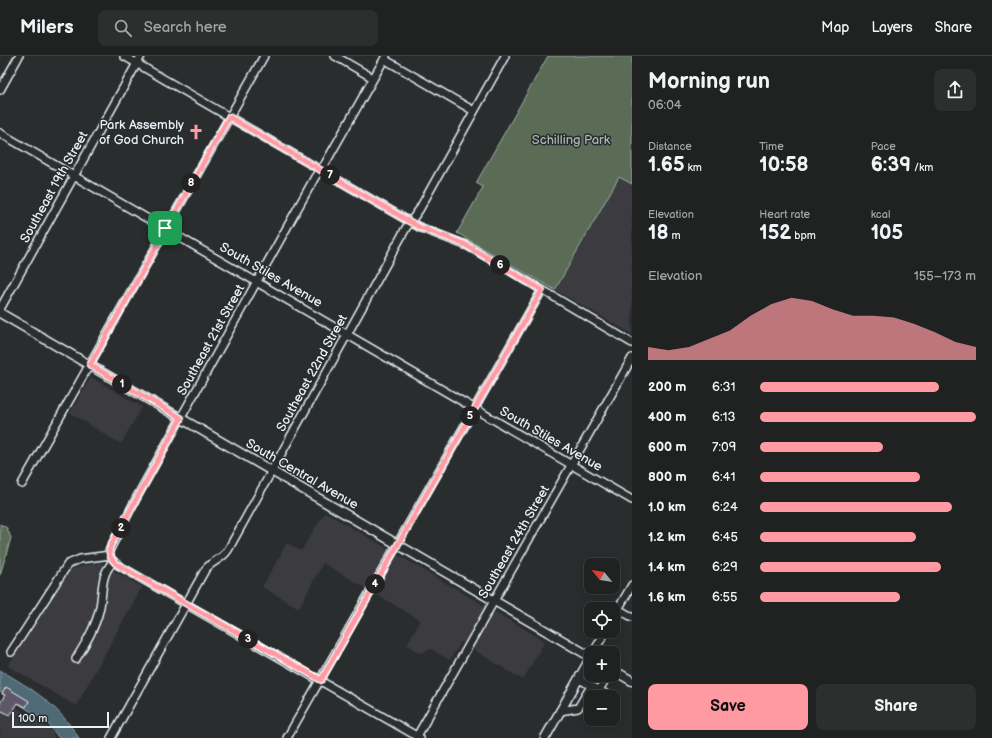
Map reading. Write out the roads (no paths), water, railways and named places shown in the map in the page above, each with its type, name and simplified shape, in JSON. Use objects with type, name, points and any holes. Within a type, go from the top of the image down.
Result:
[{"type":"main road","name":"South Central Avenue","points":[[0,313],[584,653]]},
{"type":"main road","points":[[545,738],[584,669]]},
{"type":"main road","points":[[620,674],[632,681]]},
{"type":"street","points":[[0,90],[20,56]]},
{"type":"street","points":[[124,56],[410,222],[428,231],[464,244],[632,343]]},
{"type":"street","name":"Southeast 19th Street","points":[[0,309],[141,56]]},
{"type":"street","points":[[22,484],[90,365],[165,228],[264,56]]},
{"type":"street","points":[[335,56],[373,78]]},
{"type":"street","name":"Southeast 22nd Street","points":[[111,738],[208,567],[225,554],[410,222],[505,56]]},
{"type":"street","points":[[385,57],[474,111]]},
{"type":"street","name":"Southeast 21st Street","points":[[76,659],[95,624],[100,610],[102,582],[111,558],[111,545],[257,281],[385,57]]},
{"type":"street","name":"South Stiles Avenue","points":[[0,133],[632,500]]},
{"type":"street","points":[[287,738],[542,290]]},
{"type":"street","name":"Southeast 24th Street","points":[[418,737],[632,358]]},
{"type":"street","points":[[10,652],[64,567],[73,561],[111,558],[187,604],[418,737]]},
{"type":"street","points":[[620,606],[632,585]]},
{"type":"street","points":[[620,610],[632,617]]},
{"type":"street","points":[[578,679],[599,690],[604,682]]},
{"type":"street","points":[[560,711],[578,708],[591,686]]},
{"type":"water","points":[[0,670],[24,684],[44,699],[71,726],[79,738],[59,738],[46,721],[0,692]]},
{"type":"place","name":"Park Assembly of God Church","points":[[196,132]]},
{"type":"park label","name":"Schilling Park","points":[[571,140]]}]
